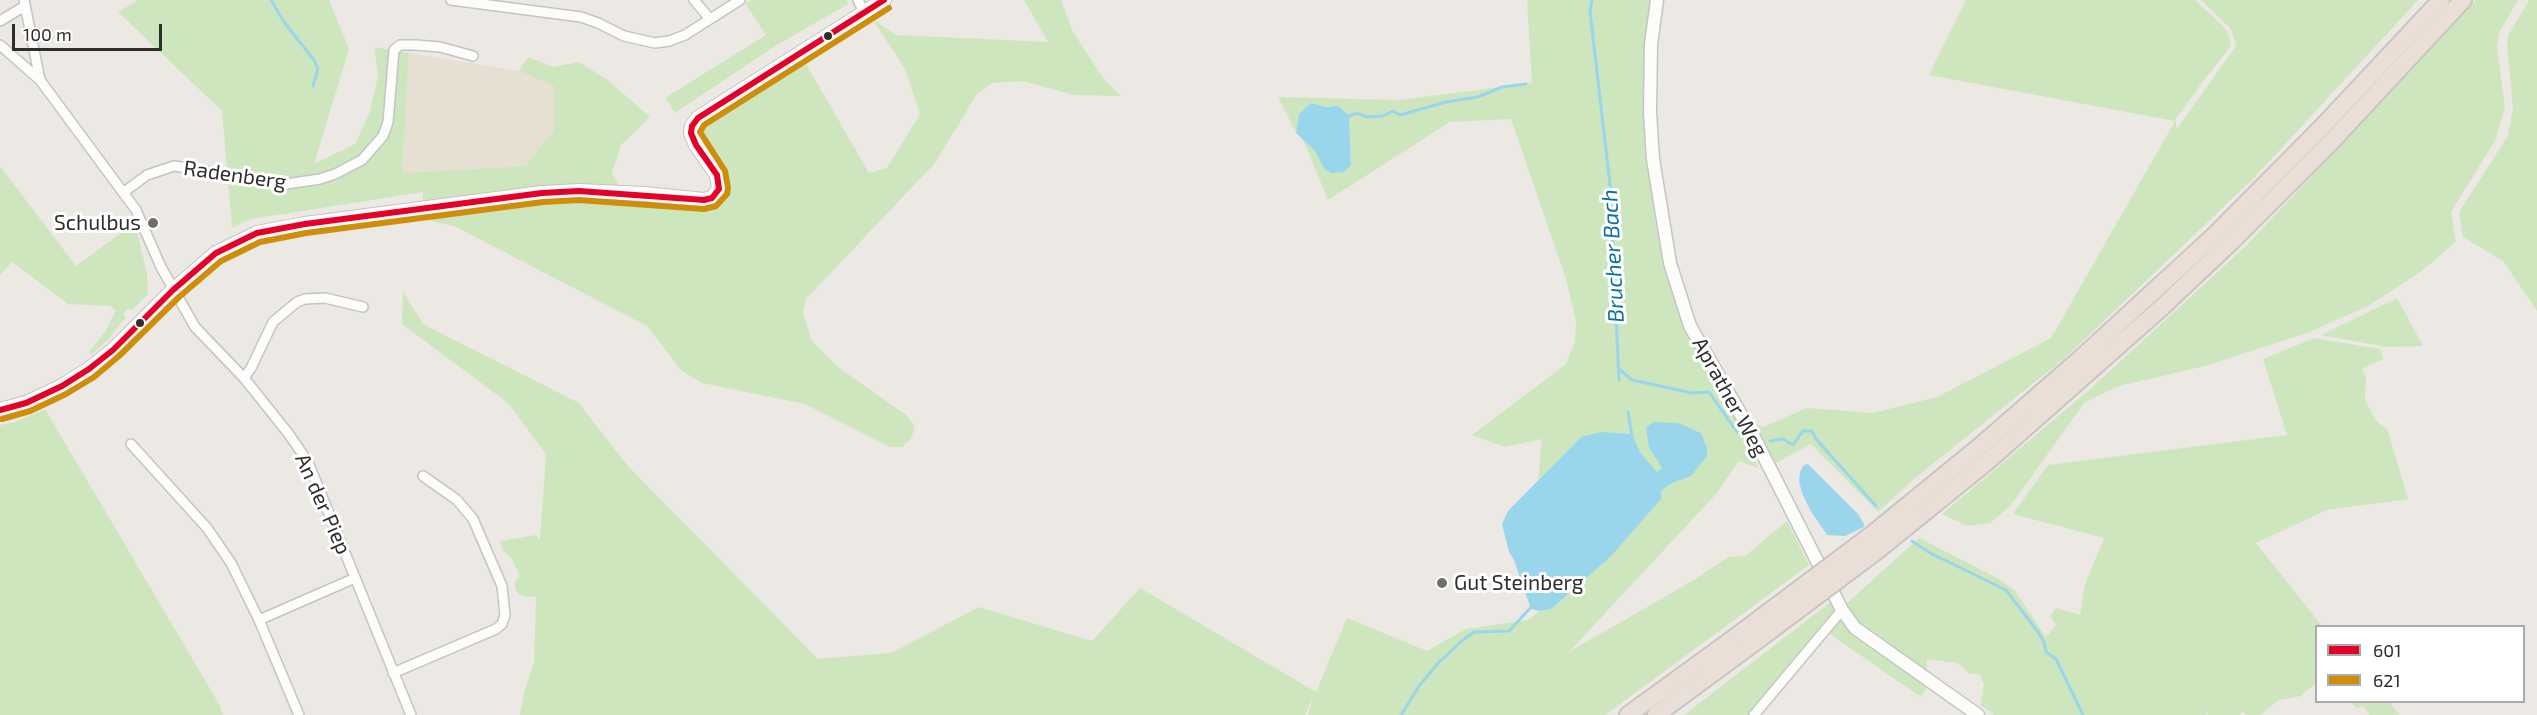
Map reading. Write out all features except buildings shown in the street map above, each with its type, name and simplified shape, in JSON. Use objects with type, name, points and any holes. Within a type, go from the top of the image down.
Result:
[{"type":"highway","points":[[1984,454],[2223,226],[2322,127],[2441,0]]},
{"type":"highway","points":[[1656,715],[1738,644],[1870,536],[1984,454],[2160,309],[2331,142],[2463,0]]},
{"type":"highway","points":[[1628,715],[1738,644]]},
{"type":"main road","points":[[0,410],[26,403],[82,374],[113,350],[173,290],[216,253],[240,239],[264,231],[506,196],[579,190],[704,200],[712,198],[717,194],[719,183],[712,166],[696,145],[692,133],[692,126],[698,118],[861,6],[884,0]]},
{"type":"street","points":[[451,0],[581,17],[624,36],[655,43],[685,35],[740,0]]},
{"type":"street","points":[[694,0],[710,19]]},
{"type":"street","name":"Aprather Weg","points":[[1657,0],[1651,56],[1650,112],[1653,159],[1668,251],[1682,304],[1704,352],[1755,439],[1842,610],[1855,628],[1977,715]]},
{"type":"street","points":[[0,21],[25,3],[40,80]]},
{"type":"street","points":[[0,45],[40,80]]},
{"type":"street","name":"Radenberg","points":[[124,192],[147,175],[174,166],[286,184],[312,181],[335,174],[362,160],[383,136],[388,122],[394,50],[400,45],[416,45],[440,47],[473,56]]},
{"type":"street","name":"An der Piep","points":[[40,80],[124,192],[145,225],[173,290],[195,327],[244,378],[288,432],[308,462],[411,715]]},
{"type":"street","points":[[244,378],[273,322],[297,302],[305,299],[325,298],[363,307]]},
{"type":"street","points":[[131,444],[218,542],[259,620],[299,715]]},
{"type":"street","points":[[393,673],[496,629],[502,624],[505,615],[502,586],[473,519],[457,500],[423,476]]},
{"type":"street","points":[[259,620],[355,578]]},
{"type":"street","points":[[1754,715],[1842,610]]},
{"type":"shaded area","points":[[409,53],[519,71],[554,86],[554,130],[525,166],[402,173]]},
{"type":"green space","points":[[138,0],[329,0],[349,49],[314,164],[355,144],[370,112],[378,76],[374,47],[409,53],[402,173],[525,166],[554,130],[554,86],[519,71],[528,57],[553,67],[579,62],[609,81],[650,117],[621,145],[612,173],[628,202],[711,209],[723,200],[730,185],[715,152],[703,134],[704,128],[712,119],[805,62],[869,173],[887,168],[920,114],[905,69],[873,20],[897,35],[1048,42],[1024,0],[1061,0],[1073,32],[1103,78],[1121,96],[1074,95],[1023,81],[992,83],[977,94],[935,163],[806,299],[803,313],[812,341],[838,367],[906,415],[915,426],[911,439],[902,447],[890,447],[805,404],[702,383],[681,370],[647,326],[454,226],[422,219],[423,192],[251,219],[232,228],[222,111],[118,12]]},
{"type":"green space","points":[[751,0],[847,0],[848,4],[777,45],[675,113],[665,98],[766,35],[745,3]]},
{"type":"green space","points":[[1527,0],[1651,0],[1647,20],[1645,146],[1656,227],[1677,308],[1741,423],[1758,468],[1739,461],[1716,494],[1569,652],[1692,581],[1728,557],[1745,556],[1787,521],[1809,565],[1605,715],[1308,715],[1313,698],[1305,715],[520,715],[525,689],[534,663],[536,597],[522,596],[515,590],[515,582],[520,576],[511,558],[502,549],[500,541],[536,535],[540,540],[546,454],[508,403],[402,324],[403,291],[423,324],[579,403],[627,465],[818,659],[891,653],[979,607],[1092,641],[1140,588],[1316,692],[1347,618],[1427,651],[1466,629],[1528,620],[1540,611],[1551,609],[1660,491],[1672,483],[1691,476],[1649,448],[1662,468],[1657,472],[1640,452],[1632,434],[1581,437],[1538,480],[1542,439],[1505,447],[1472,435],[1566,364],[1575,342],[1576,321],[1566,279],[1511,119],[1450,122],[1328,200],[1303,139],[1315,151],[1324,169],[1351,165],[1349,116],[1332,106],[1325,107],[1311,103],[1299,114],[1296,133],[1278,97],[1400,100],[1532,83]]},
{"type":"green space","points":[[1966,0],[2195,0],[2222,25],[2229,35],[2231,46],[2175,120],[2177,129],[2236,46],[2231,29],[2201,0],[2418,0],[2255,177],[2066,357],[1914,479],[1878,512],[1811,444],[1776,463],[1755,424],[1763,427],[1807,408],[1873,413],[1937,397],[2051,338],[2175,121],[1929,75]]},
{"type":"green space","points":[[2476,0],[2518,0],[2500,31],[2497,47],[2505,107],[2496,139],[2451,212],[2456,242],[2422,271],[2368,306],[2307,333],[2205,366],[2119,386],[2085,402],[2011,505],[1990,523],[1967,526],[1942,514],[2088,391],[2247,245]]},
{"type":"green space","points":[[2529,0],[2537,0],[2537,311],[2503,261],[2463,237],[2459,212],[2508,136],[2513,108],[2508,36]]},
{"type":"green space","points":[[0,166],[76,266],[129,227],[136,228],[147,273],[148,294],[132,310],[128,308],[123,314],[126,317],[106,342],[91,355],[89,352],[105,332],[116,311],[110,306],[68,304],[12,262],[0,275]]},
{"type":"green space","points":[[2397,298],[2423,346],[2387,347],[2321,335]]},
{"type":"green space","points":[[2314,338],[2380,349],[2383,359],[2362,369],[2366,377],[2365,400],[2375,419],[2387,428],[2408,499],[2327,510],[2256,543],[2321,625],[2315,625],[2315,684],[2301,696],[2279,700],[2260,715],[2247,715],[2243,712],[2239,715],[2208,715],[2208,712],[2205,715],[1994,715],[1981,705],[1984,684],[1979,674],[1970,674],[1958,663],[1927,659],[1927,687],[1921,697],[1828,633],[1757,715],[1684,715],[1832,601],[1846,604],[1919,538],[1999,579],[2015,591],[2046,637],[2056,625],[2050,616],[2056,608],[2080,615],[2085,584],[2104,538],[2013,514],[2048,465],[2287,435],[2263,359]]},
{"type":"green space","points":[[45,409],[219,704],[223,715],[0,715],[0,425],[16,422]]},
{"type":"green space","points":[[2352,703],[2390,703],[2400,715],[2370,715],[2363,706],[2357,708]]},
{"type":"water","points":[[1311,103],[1325,107],[1338,106],[1349,116],[1351,165],[1344,172],[1331,173],[1324,169],[1315,151],[1296,133],[1299,114]]},
{"type":"water","points":[[1653,422],[1678,423],[1701,433],[1707,448],[1707,456],[1691,476],[1672,483],[1661,491],[1661,499],[1611,556],[1551,609],[1540,611],[1531,609],[1509,552],[1502,524],[1508,511],[1581,437],[1601,432],[1632,434],[1640,452],[1657,472],[1662,468],[1649,448],[1646,428]]},
{"type":"water","points":[[1808,464],[1858,514],[1864,527],[1845,536],[1827,535],[1810,510],[1802,493],[1799,481],[1800,472],[1804,465]]},
{"type":"waterway","points":[[271,0],[284,22],[314,60],[318,69],[313,86]]},
{"type":"waterway","name":"Brucher Bach","points":[[1592,0],[1590,11],[1610,185],[1619,380]]},
{"type":"waterway","points":[[1349,116],[1357,113],[1367,117],[1383,116],[1393,111],[1400,115],[1446,102],[1478,97],[1502,87],[1526,84]]},
{"type":"waterway","name":"Brucher Bach","points":[[1619,369],[1632,380],[1692,393],[1709,392],[1737,432]]},
{"type":"waterway","points":[[1628,412],[1632,436]]},
{"type":"waterway","name":"Brucher Bach","points":[[1770,441],[1783,439],[1793,445],[1803,431],[1812,431],[1816,439],[1876,506]]},
{"type":"waterway","name":"Brucher Bach","points":[[1912,541],[1930,553],[2006,590],[2038,632],[2044,642],[2046,652],[2056,659],[2083,715]]},
{"type":"waterway","points":[[1401,715],[1419,686],[1438,663],[1463,640],[1474,632],[1509,631],[1533,605]]},
{"type":"transit line","name":"601","points":[[0,410],[26,403],[62,386],[89,369],[113,350],[173,290],[216,253],[257,233],[305,224],[542,193],[579,191],[704,200],[712,198],[719,189],[717,175],[696,145],[691,133],[692,126],[698,118],[884,0]]},
{"type":"transit line","name":"621","points":[[2,419],[30,411],[66,394],[94,377],[221,261],[260,242],[306,233],[543,202],[579,200],[704,209],[716,206],[727,194],[728,188],[725,171],[700,132],[704,125],[889,8]]},
{"type":"place","name":"Schulbus","points":[[153,223]]},
{"type":"place","name":"Gut Steinberg","points":[[1442,583]]}]
